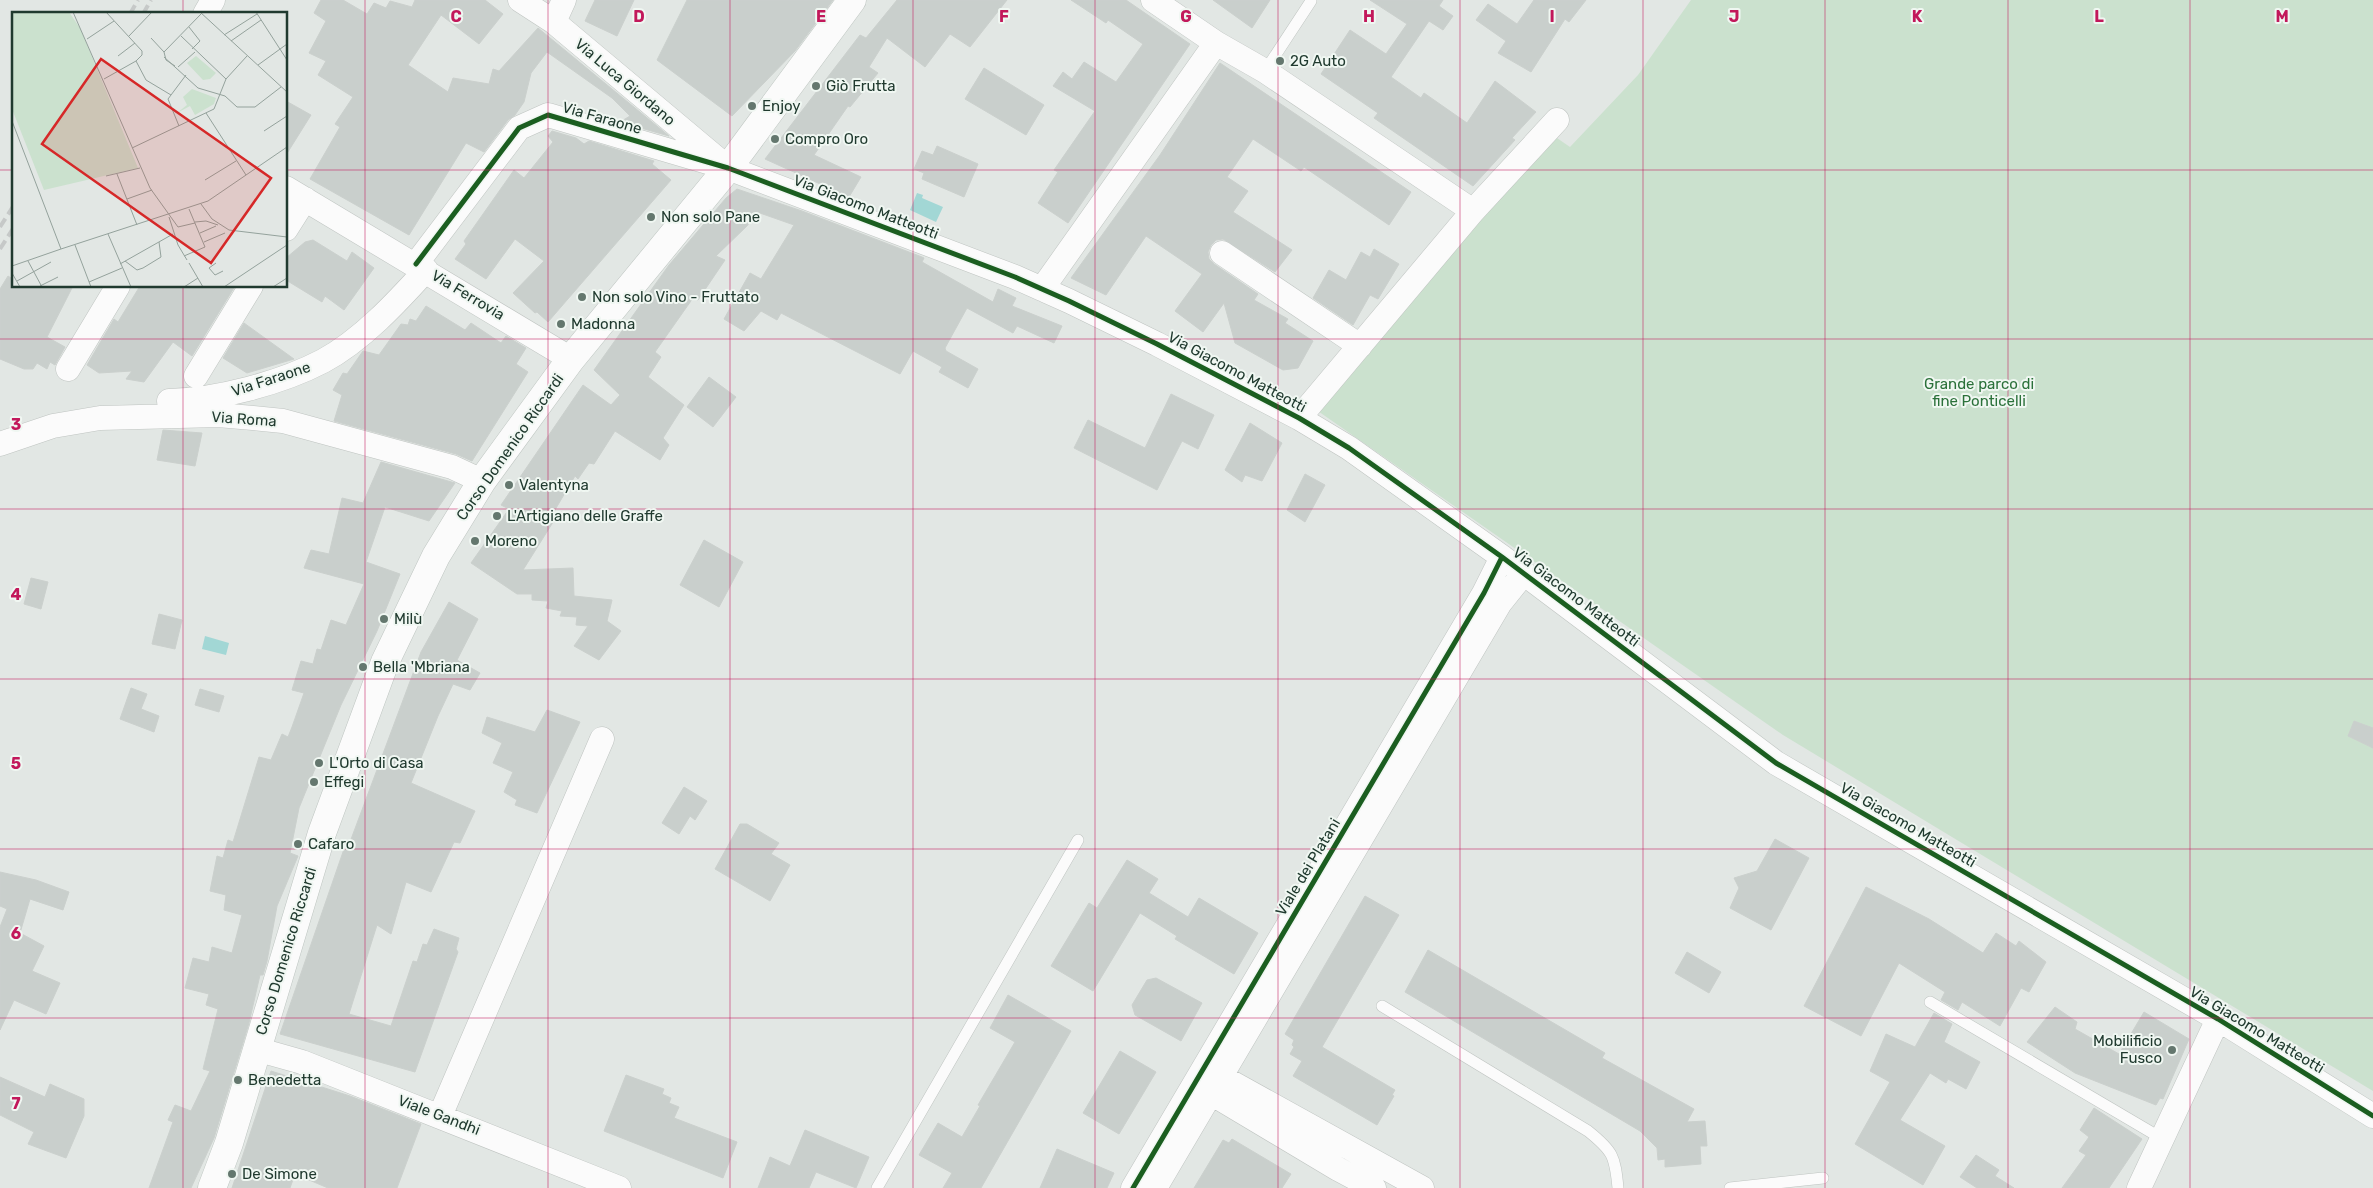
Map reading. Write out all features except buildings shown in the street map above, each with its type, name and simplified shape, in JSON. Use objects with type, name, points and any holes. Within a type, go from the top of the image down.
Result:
[{"type":"main road","name":"Corso Domenico Riccardi","points":[[212,1188],[229,1143],[322,833],[385,662],[436,556],[482,481],[571,358],[728,168],[852,0]]},
{"type":"street","points":[[206,12],[212,0]]},
{"type":"street","name":"Via Luca Giordano","points":[[520,0],[554,22],[728,168]]},
{"type":"street","points":[[554,22],[564,0]]},
{"type":"street","points":[[1153,0],[1216,42],[1265,71],[1473,211]]},
{"type":"street","points":[[1042,289],[1216,42]]},
{"type":"street","name":"Via Faraone","points":[[81,404],[208,398],[292,375],[325,360],[362,332],[394,304],[519,128],[548,115],[728,168]]},
{"type":"street","points":[[1299,418],[1473,211],[1557,120]]},
{"type":"street","name":"Via Giacomo Matteotti","points":[[728,168],[1042,289],[1157,344],[1299,418],[1349,448],[1502,557],[1776,764],[2218,1020],[2373,1116]]},
{"type":"street","points":[[288,222],[296,193]]},
{"type":"street","name":"Via Ferrovia","points":[[296,193],[571,358]]},
{"type":"street","points":[[1222,253],[1360,346]]},
{"type":"street","points":[[68,370],[117,288]]},
{"type":"street","points":[[196,376],[250,288]]},
{"type":"street","name":"Via Roma","points":[[0,444],[53,426],[100,418],[218,415],[283,422],[452,467],[482,481]]},
{"type":"street","name":"Viale dei Platani","points":[[1155,1188],[1209,1080],[1484,593],[1502,557]]},
{"type":"street","name":"Viale dei Platani","points":[[1134,1188],[1209,1080],[1240,1044],[1500,603],[1524,573]]},
{"type":"street","points":[[440,1116],[602,739]]},
{"type":"street","points":[[2138,1188],[2218,1020]]},
{"type":"street","name":"Viale Gandhi","points":[[256,1049],[302,1062],[619,1188]]},
{"type":"street","points":[[1209,1080],[1374,1188]]},
{"type":"street","points":[[1209,1080],[1422,1188]]},
{"type":"lane","points":[[1265,71],[1311,1]]},
{"type":"lane","points":[[877,1188],[1078,840]]},
{"type":"lane","points":[[1930,1002],[2161,1138]]},
{"type":"lane","points":[[1382,1006],[1588,1131],[1606,1146],[1616,1163],[1618,1188]]},
{"type":"lane","points":[[1730,1188],[1823,1178]]},
{"type":"green space","name":"Grande parco di fine Ponticelli","points":[[1691,0],[2373,0],[2373,1091],[1783,735],[1315,409],[1554,136],[1570,147],[1638,75]]},
{"type":"water","points":[[917,193],[923,195],[922,198],[943,207],[936,222],[910,210]]},
{"type":"water","points":[[205,636],[229,643],[226,655],[202,649]]},
{"type":"railway","points":[[131,12],[138,0]]},
{"type":"railway","points":[[144,12],[151,0]]},
{"type":"railway","points":[[0,227],[12,208]]},
{"type":"railway","points":[[0,249],[12,230]]},
{"type":"cycle path","points":[[416,264],[519,128],[548,115],[728,168],[1015,277],[1157,344],[1299,418],[1349,448],[1502,557],[1776,763],[2218,1019],[2373,1116]]},
{"type":"cycle path","points":[[1133,1188],[1484,593],[1502,557]]},
{"type":"place","name":"2G Auto","points":[[1280,61]]},
{"type":"place","name":"Giò Frutta","points":[[816,86]]},
{"type":"place","name":"Enjoy","points":[[752,106]]},
{"type":"place","name":"Compro Oro","points":[[775,139]]},
{"type":"place","name":"Non solo Pane","points":[[651,217]]},
{"type":"place","name":"Non solo Vino - Fruttato","points":[[582,297]]},
{"type":"place","name":"Madonna","points":[[561,324]]},
{"type":"place","name":"Valentyna","points":[[509,485]]},
{"type":"place","name":"L'Artigiano delle Graffe","points":[[497,516]]},
{"type":"place","name":"Moreno","points":[[475,541]]},
{"type":"place","name":"Milù","points":[[384,619]]},
{"type":"place","name":"Bella 'Mbriana","points":[[363,667]]},
{"type":"place","name":"L'Orto di Casa","points":[[319,763]]},
{"type":"place","name":"Effegi","points":[[314,782]]},
{"type":"place","name":"Cafaro","points":[[298,844]]},
{"type":"place","name":"Mobilificio Fusco","points":[[2172,1050]]},
{"type":"place","name":"Benedetta","points":[[238,1080]]},
{"type":"place","name":"De Simone","points":[[232,1174]]}]
